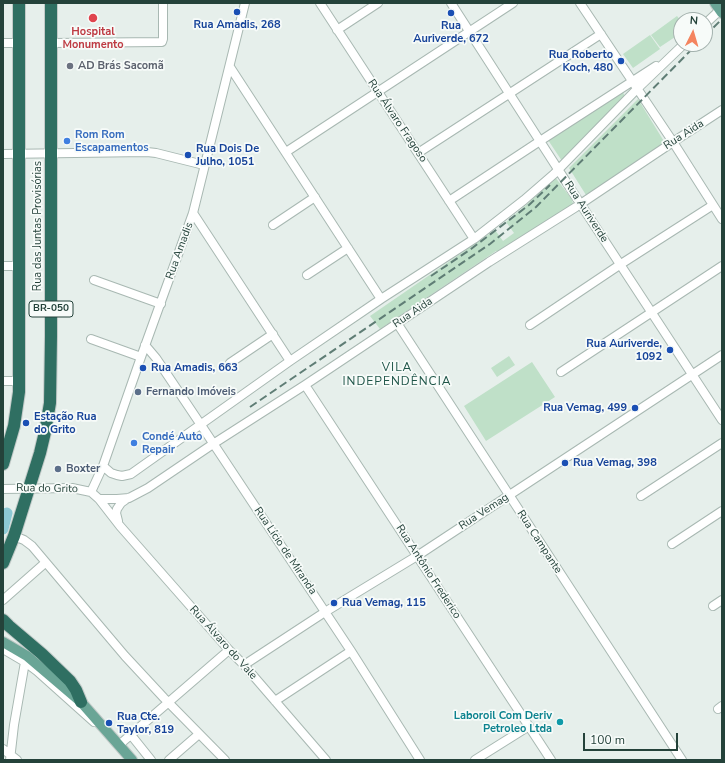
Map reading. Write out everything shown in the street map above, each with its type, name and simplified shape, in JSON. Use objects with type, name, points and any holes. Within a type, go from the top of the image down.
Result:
[{"type":"highway","name":"Rua das Juntas Provisórias","points":[[3,464],[14,426],[18,402],[19,381],[19,266],[23,154],[19,3]]},
{"type":"highway","name":"Rua das Juntas Provisórias","points":[[3,563],[14,536],[23,488],[40,453],[50,398],[51,350],[47,154],[51,3]]},
{"type":"highway","points":[[3,620],[42,654],[70,682],[76,690],[81,702]]},
{"type":"main road","points":[[3,642],[27,656],[81,702],[132,760]]},
{"type":"street","points":[[51,42],[162,42],[163,3]]},
{"type":"street","name":"Rua Amadis","points":[[91,492],[103,466],[193,213],[245,3]]},
{"type":"street","name":"Rua Álvaro Fragoso","points":[[320,3],[474,239]]},
{"type":"street","points":[[337,30],[378,3]]},
{"type":"street","name":"Rua Auriverde","points":[[451,3],[722,420]]},
{"type":"street","points":[[286,152],[513,3]]},
{"type":"street","points":[[580,3],[673,142],[722,219]]},
{"type":"street","points":[[418,153],[601,34]]},
{"type":"street","points":[[3,43],[19,43]]},
{"type":"street","points":[[449,201],[673,54]]},
{"type":"street","points":[[103,466],[111,473],[117,475],[122,476],[131,474],[290,361],[381,299],[474,239],[524,200],[559,170],[673,54]]},
{"type":"street","points":[[230,67],[381,299]]},
{"type":"street","name":"Rua Aida","points":[[99,499],[129,498],[148,488],[489,262],[581,204],[722,110]]},
{"type":"street","points":[[3,154],[147,152],[204,165]]},
{"type":"street","points":[[273,225],[315,197]]},
{"type":"street","points":[[530,325],[713,205]]},
{"type":"street","points":[[193,213],[290,361]]},
{"type":"street","points":[[307,276],[348,248]]},
{"type":"street","points":[[3,266],[19,266]]},
{"type":"street","points":[[561,372],[722,266]]},
{"type":"street","points":[[94,280],[161,304]]},
{"type":"street","name":"Rua Campante","points":[[397,323],[682,760]]},
{"type":"street","points":[[230,363],[273,334]]},
{"type":"street","points":[[91,338],[141,357]]},
{"type":"street","name":"Rua Lício de Miranda","points":[[145,345],[156,358],[214,444],[351,651],[420,760]]},
{"type":"street","name":"Rua Vemag","points":[[244,665],[325,612],[417,556],[722,355]]},
{"type":"street","points":[[3,381],[19,381]]},
{"type":"street","name":"Rua Antônio Frederico","points":[[305,385],[551,760]]},
{"type":"street","points":[[641,496],[722,443]]},
{"type":"street","name":"Rua do Grito","points":[[3,489],[72,488],[91,492]]},
{"type":"street","name":"Rua Álvaro do Vale","points":[[91,492],[99,499],[120,526],[228,650],[244,665],[326,760]]},
{"type":"street","points":[[120,526],[116,513],[117,509],[121,503],[129,498]]},
{"type":"street","points":[[672,544],[722,511]]},
{"type":"street","points":[[14,536],[28,542],[125,656],[168,703],[225,760]]},
{"type":"street","points":[[3,600],[45,563]]},
{"type":"street","points":[[713,606],[722,600]]},
{"type":"street","points":[[3,649],[25,662],[96,724],[105,729]]},
{"type":"street","points":[[119,745],[228,650]]},
{"type":"street","points":[[275,701],[351,651]]},
{"type":"street","points":[[10,757],[25,662]]},
{"type":"street","points":[[475,760],[529,726]]},
{"type":"street","points":[[169,760],[199,734]]},
{"type":"street","points":[[131,735],[151,760]]},
{"type":"street","points":[[3,749],[10,757],[17,760]]},
{"type":"green space","points":[[673,19],[673,38],[660,47],[651,35]]},
{"type":"green space","points":[[650,35],[660,49],[633,68],[623,54]]},
{"type":"green space","points":[[623,92],[625,97],[562,161],[548,140]]},
{"type":"green space","points":[[638,99],[665,143],[586,195],[569,168]]},
{"type":"green space","points":[[555,177],[571,198],[573,205],[501,251],[496,251],[380,329],[370,316],[495,230],[503,241],[514,233],[506,222]]},
{"type":"green space","points":[[509,356],[515,365],[497,377],[491,368]]},
{"type":"green space","points":[[532,362],[555,397],[486,441],[464,406]]},
{"type":"waterway","points":[[3,529],[7,513]]},
{"type":"railway","points":[[713,28],[722,19]]},
{"type":"railway","points":[[250,407],[490,244],[536,207],[689,52]]},
{"type":"railway","points":[[431,276],[471,249],[529,205],[550,185]]},
{"type":"place","name":"Rua Amadis, 268","points":[[237,12]]},
{"type":"place","name":"Rua Auriverde, 672","points":[[451,13]]},
{"type":"place","name":"Hospital Monumento","points":[[93,18]]},
{"type":"place","name":"Rua Roberto Koch, 480","points":[[621,61]]},
{"type":"place","name":"AD Brás Sacomã","points":[[70,66]]},
{"type":"place","name":"Rom Rom Escapamentos","points":[[67,141]]},
{"type":"place","name":"Rua Dois De Julho, 1051","points":[[188,155]]},
{"type":"place","name":"Rua Auriverde, 1092","points":[[670,350]]},
{"type":"place","name":"Rua Amadis, 663","points":[[143,368]]},
{"type":"place","name":"Fernando Imóveis","points":[[138,392]]},
{"type":"place","name":"Rua Vemag, 499","points":[[635,408]]},
{"type":"place","name":"Estação Rua do Grito","points":[[26,423]]},
{"type":"place","name":"Condé Auto Repair","points":[[134,443]]},
{"type":"place","name":"Rua Vemag, 398","points":[[565,463]]},
{"type":"place","name":"Boxter","points":[[58,469]]},
{"type":"place","name":"Rua Vemag, 115","points":[[334,603]]},
{"type":"place","name":"Laboroil Com Deriv Petroleo Ltda","points":[[560,722]]},
{"type":"place","name":"Rua Cte. Taylor, 819","points":[[109,723]]},
{"type":"district","name":"VILA INDEPENDÊNCIA","points":[[397,375]]}]
